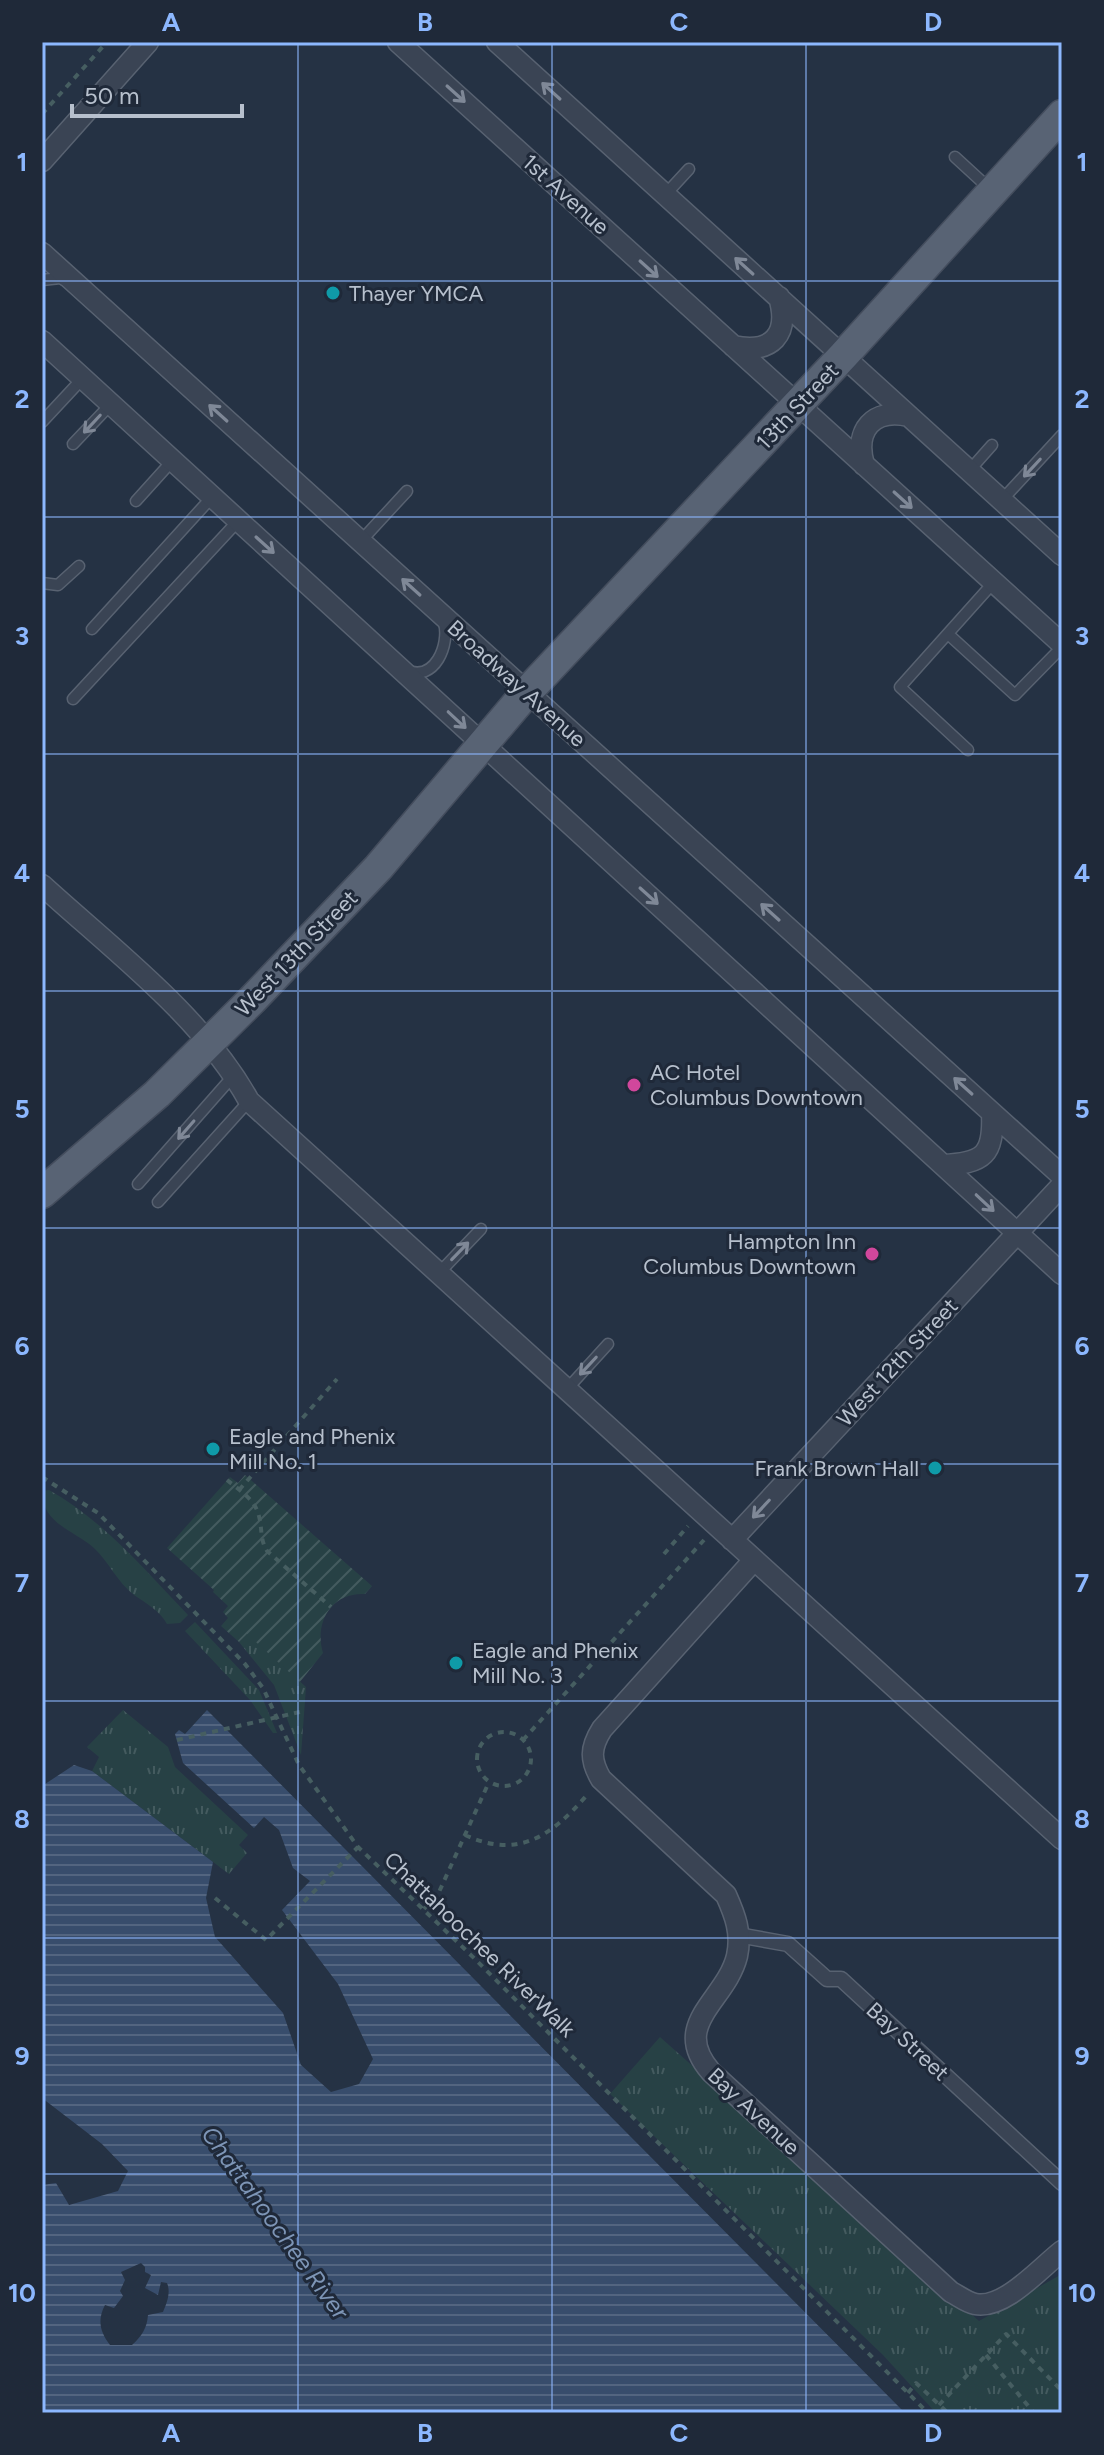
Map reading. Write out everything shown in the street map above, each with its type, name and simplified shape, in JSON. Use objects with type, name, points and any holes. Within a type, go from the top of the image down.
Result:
[{"type":"main road","name":"13th Street","points":[[527,692],[843,356],[1062,115]]},
{"type":"main road","name":"West 13th Street","points":[[42,1193],[157,1094],[252,1000],[378,868],[527,692]]},
{"type":"street","points":[[42,161],[148,42]]},
{"type":"street","name":"1st Avenue","points":[[398,42],[1062,645]]},
{"type":"street","points":[[497,42],[1062,555]]},
{"type":"street","name":"Broadway Avenue","points":[[42,253],[1062,1176]]},
{"type":"street","points":[[733,346],[752,350],[768,345],[780,331],[784,315],[779,297]]},
{"type":"street","points":[[42,341],[1062,1274]]},
{"type":"street","points":[[864,465],[859,449],[863,431],[875,418],[893,412],[909,416]]},
{"type":"street","points":[[42,885],[175,1004],[234,1075],[249,1101],[1062,1839]]},
{"type":"street","points":[[943,1165],[968,1164],[986,1154],[993,1137],[992,1113]]},
{"type":"street","name":"West 12th Street","points":[[725,1533],[1062,1185]]},
{"type":"street","name":"Bay Avenue","points":[[754,1560],[602,1729],[593,1742],[591,1753],[593,1766],[601,1779],[726,1895],[736,1917],[736,1957],[698,2023],[695,2049],[701,2061],[951,2292],[975,2304],[988,2304],[1008,2296],[1062,2251]]},
{"type":"street","name":"Bay Street","points":[[738,1935],[788,1944],[827,1979],[841,1979],[1062,2183]]},
{"type":"lane","points":[[955,157],[993,192]]},
{"type":"lane","points":[[665,195],[689,169]]},
{"type":"lane","points":[[42,280],[60,278],[79,287]]},
{"type":"lane","points":[[42,422],[83,378]]},
{"type":"lane","points":[[73,444],[111,404]]},
{"type":"lane","points":[[1002,500],[1062,435]]},
{"type":"lane","points":[[969,471],[992,445]]},
{"type":"lane","points":[[136,501],[173,460]]},
{"type":"lane","points":[[360,542],[407,491]]},
{"type":"lane","points":[[92,629],[212,497]]},
{"type":"lane","points":[[73,699],[238,521]]},
{"type":"lane","points":[[42,583],[58,585],[79,566]]},
{"type":"lane","points":[[968,750],[900,687],[994,582]]},
{"type":"lane","points":[[397,666],[412,673],[425,670],[442,656],[447,633],[444,622],[434,608]]},
{"type":"lane","points":[[948,634],[1015,695],[1062,645]]},
{"type":"lane","points":[[138,1184],[234,1075]]},
{"type":"lane","points":[[158,1202],[249,1101]]},
{"type":"lane","points":[[439,1273],[481,1229]]},
{"type":"lane","points":[[568,1388],[608,1344]]},
{"type":"path","points":[[42,114],[107,42]]},
{"type":"path","points":[[239,1490],[337,1379]]},
{"type":"path","points":[[244,1460],[256,1470]]},
{"type":"path","name":"Chattahoochee RiverWalk","points":[[42,1477],[98,1513],[245,1664],[263,1688],[299,1765],[358,1847],[424,1909],[928,2413]]},
{"type":"path","points":[[227,1480],[258,1512],[262,1542],[267,1551],[331,1607]]},
{"type":"path","points":[[664,1554],[702,1511]]},
{"type":"path","points":[[523,1740],[725,1533]]},
{"type":"path","points":[[177,1740],[304,1711]]},
{"type":"path","points":[[508,1732],[523,1740],[531,1756],[527,1774],[512,1785],[503,1787],[489,1782],[480,1773],[477,1756],[484,1741],[491,1735],[508,1732]]},
{"type":"path","points":[[465,1835],[484,1844],[507,1845],[546,1835],[601,1779]]},
{"type":"path","points":[[424,1909],[439,1892],[489,1782]]},
{"type":"path","points":[[215,1898],[266,1940],[358,1847]]},
{"type":"path","points":[[939,2405],[1006,2334],[1062,2391]]},
{"type":"path","points":[[986,2355],[1034,2413]]},
{"type":"path","points":[[908,2393],[916,2383],[948,2413]]},
{"type":"green space","points":[[245,1475],[372,1586],[365,1594],[343,1598],[328,1612],[321,1631],[323,1653],[300,1682],[247,1634],[239,1642],[221,1626],[228,1618],[223,1612],[228,1606],[167,1548],[230,1477],[238,1483]]},
{"type":"green space","points":[[49,1490],[106,1531],[188,1615],[180,1623],[167,1624],[156,1611],[128,1590],[94,1548],[53,1519],[43,1502],[42,1491]]},
{"type":"green space","points":[[195,1622],[259,1690],[277,1733],[273,1733],[250,1700],[185,1631]]},
{"type":"green space","points":[[247,1633],[306,1687],[301,1755],[274,1685],[239,1642]]},
{"type":"green space","points":[[123,1710],[168,1747],[175,1767],[248,1835],[239,1845],[247,1853],[229,1874],[92,1771],[99,1757],[87,1747]]},
{"type":"green space","points":[[660,2037],[979,2321],[1062,2274],[1062,2413],[936,2413],[883,2355],[610,2094]]},
{"type":"water","name":"Chattahoochee River","points":[[207,1710],[905,2413],[42,2413],[42,2185],[56,2183],[69,2205],[118,2191],[128,2171],[102,2144],[42,2098],[42,1786],[74,1765],[92,1771],[213,1862],[206,1898],[215,1937],[283,2013],[301,2065],[331,2092],[359,2084],[373,2059],[338,1984],[282,1910],[310,1881],[293,1868],[279,1830],[264,1817],[254,1828],[183,1763],[175,1734],[179,1730],[185,1734]],"holes":[[[141,2263],[145,2272],[151,2275],[145,2288],[158,2295],[161,2282],[167,2283],[169,2294],[163,2312],[148,2315],[143,2332],[132,2345],[110,2345],[101,2326],[105,2305],[114,2308],[123,2296],[120,2291],[125,2280],[121,2272]]]},
{"type":"place","name":"Thayer YMCA","points":[[333,293]]},
{"type":"place","name":"AC Hotel Columbus Downtown","points":[[634,1085]]},
{"type":"place","name":"Hampton Inn Columbus Downtown","points":[[872,1254]]},
{"type":"place","name":"Eagle and Phenix Mill No. 1","points":[[213,1449]]},
{"type":"place","name":"Frank Brown Hall","points":[[935,1468]]},
{"type":"place","name":"Eagle and Phenix Mill No. 3","points":[[456,1663]]}]
